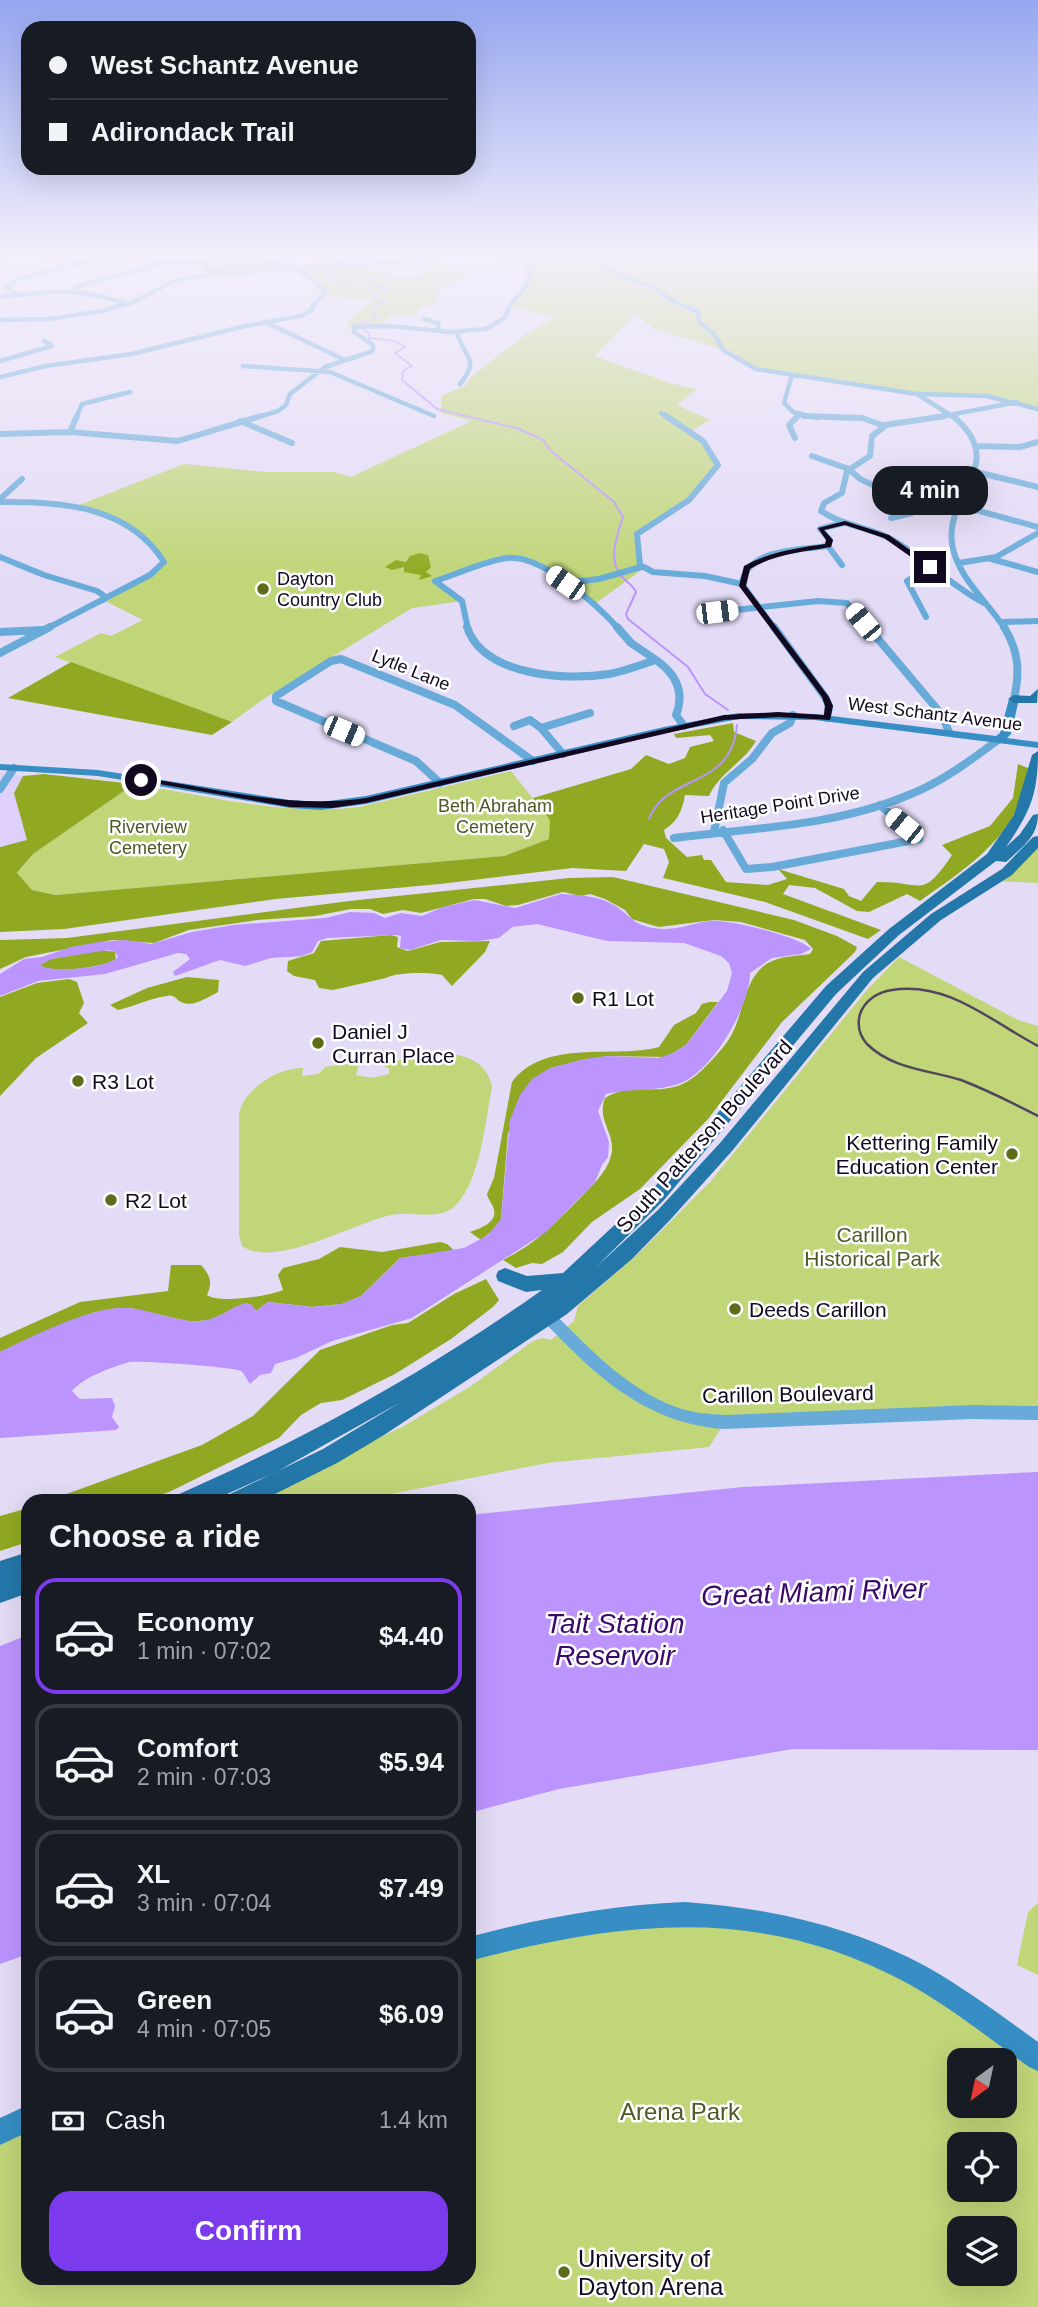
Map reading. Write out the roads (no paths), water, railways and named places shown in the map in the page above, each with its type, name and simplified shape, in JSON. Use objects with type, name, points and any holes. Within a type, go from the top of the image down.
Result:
[{"type":"main road","points":[[998,740],[1005,734],[1014,699],[1029,701],[1038,693]]},
{"type":"main road","name":"West Schantz Avenue","points":[[0,767],[98,772],[306,806],[348,803],[684,726],[739,716],[793,715],[827,718],[949,732],[1035,747]]},
{"type":"main road","name":"South Patterson Boulevard","points":[[203,1494],[268,1465],[346,1424],[542,1310],[568,1280],[658,1195],[831,990],[894,932],[985,865],[1002,846],[1021,815],[1035,747]]},
{"type":"main road","points":[[985,865],[999,860],[1013,849],[1038,818]]},
{"type":"main road","name":"South Patterson Boulevard","points":[[252,1494],[330,1456],[377,1429],[625,1254],[726,1147],[868,975],[936,918],[1007,872],[1038,840]]},
{"type":"main road","points":[[505,1276],[526,1284],[568,1280]]},
{"type":"main road","points":[[0,1572],[21,1565]]},
{"type":"main road","points":[[0,1591],[21,1584]]},
{"type":"main road","points":[[476,1947],[568,1925],[653,1913],[680,1912],[769,1921],[841,1942],[898,1966],[946,1993],[1038,2058]]},
{"type":"main road","points":[[0,2132],[21,2122]]},
{"type":"street","points":[[0,377],[77,362]]},
{"type":"street","points":[[0,434],[70,432],[178,441],[282,409],[290,394],[321,370],[341,362]]},
{"type":"street","points":[[460,384],[470,372],[471,362]]},
{"type":"street","points":[[739,362],[762,371],[916,394],[969,394],[1017,402],[1038,409]]},
{"type":"street","points":[[243,366],[321,370],[434,416]]},
{"type":"street","points":[[792,375],[784,403],[800,414],[821,418],[867,418],[885,425],[986,410],[1017,402]]},
{"type":"street","points":[[70,432],[82,404],[131,392]]},
{"type":"street","points":[[916,394],[951,415],[967,431],[975,446],[978,461],[976,472],[959,506],[951,535],[959,563],[987,605],[1004,622],[1021,659],[1021,676],[1014,699]]},
{"type":"street","points":[[641,567],[636,545],[637,534],[690,500],[719,465],[716,457],[691,431],[661,413]]},
{"type":"street","points":[[796,438],[792,436],[789,425],[800,414]]},
{"type":"street","points":[[240,421],[292,443]]},
{"type":"street","points":[[885,425],[872,436],[870,456],[849,469],[845,475],[842,493],[824,503],[820,509],[827,516],[887,537],[954,588],[987,605]]},
{"type":"street","points":[[1023,447],[1038,442]]},
{"type":"street","points":[[975,446],[1038,450]]},
{"type":"street","points":[[812,456],[849,469],[860,479],[875,486],[928,497],[1038,530]]},
{"type":"street","points":[[976,472],[1038,487]]},
{"type":"street","points":[[0,500],[22,479]]},
{"type":"street","points":[[891,518],[912,513],[928,497]]},
{"type":"street","points":[[0,500],[66,505],[106,516],[137,530],[158,550],[164,564],[150,575],[0,653]]},
{"type":"street","points":[[828,546],[830,540],[820,529],[845,523]]},
{"type":"street","points":[[991,559],[1038,530]]},
{"type":"street","points":[[742,584],[744,571],[753,563],[792,550],[828,546]]},
{"type":"street","points":[[828,546],[842,565]]},
{"type":"street","points":[[0,557],[97,591],[103,595],[103,600]]},
{"type":"street","points":[[657,660],[618,673],[595,676],[550,675],[516,668],[476,643],[468,631],[462,601],[454,592],[435,581],[498,560],[515,558],[541,567],[604,609],[631,643],[657,660],[670,672],[681,690],[681,703],[676,716],[684,726]]},
{"type":"street","points":[[959,563],[991,559],[1038,572]]},
{"type":"street","points":[[2,568],[20,566]]},
{"type":"street","points":[[565,583],[599,579],[641,567],[653,572],[705,576],[742,584],[825,697],[829,706],[827,718]]},
{"type":"street","points":[[926,617],[907,581],[917,575],[934,571]]},
{"type":"street","points":[[97,591],[120,591]]},
{"type":"street","points":[[717,612],[828,600],[847,603],[942,715],[949,732]]},
{"type":"street","points":[[1004,622],[1038,621]]},
{"type":"street","points":[[0,632],[44,630]]},
{"type":"street","name":"Lytle Lane","points":[[440,783],[416,761],[275,698],[331,662],[341,659],[455,705],[533,761]]},
{"type":"street","points":[[541,728],[590,713]]},
{"type":"street","points":[[793,715],[790,723],[772,733],[752,759],[724,783],[719,831],[746,869],[772,867],[919,839],[880,805]]},
{"type":"street","points":[[514,726],[530,720],[541,728],[563,754]]},
{"type":"street","name":"Heritage Point Drive","points":[[674,838],[837,815],[880,805],[929,785],[998,740]]},
{"type":"street","points":[[0,789],[13,768]]},
{"type":"street","name":"Carillon Boulevard","points":[[542,1310],[637,1394],[656,1406],[686,1418],[725,1422],[973,1412],[1038,1413]]},
{"type":"water","points":[[561,894],[585,896],[614,905],[643,926],[667,929],[709,921],[731,922],[779,934],[811,949],[801,954],[772,958],[750,973],[744,1002],[728,1036],[693,1076],[672,1086],[606,1094],[598,1111],[609,1142],[608,1157],[595,1182],[546,1232],[412,1318],[332,1341],[296,1358],[275,1364],[271,1373],[260,1375],[250,1384],[241,1371],[235,1369],[129,1362],[91,1377],[72,1391],[80,1399],[112,1398],[115,1406],[112,1417],[119,1427],[116,1430],[0,1438],[0,1352],[63,1323],[114,1308],[137,1309],[183,1320],[202,1321],[247,1303],[256,1311],[268,1302],[312,1307],[342,1304],[361,1296],[400,1258],[464,1248],[488,1235],[501,1219],[510,1120],[520,1095],[532,1079],[550,1068],[584,1059],[607,1056],[658,1058],[673,1053],[686,1045],[727,991],[732,973],[729,963],[721,956],[684,943],[607,941],[537,924],[512,927],[499,938],[478,941],[441,940],[410,950],[400,948],[401,936],[397,935],[327,938],[318,941],[312,952],[302,956],[271,958],[245,966],[220,960],[175,976],[173,972],[190,959],[186,954],[178,953],[105,974],[38,981],[0,996],[0,974],[24,959],[99,942],[126,940],[151,944],[192,932],[233,925],[325,918],[350,912],[374,913],[385,918],[401,913],[422,916],[443,907],[475,900],[515,908]],"holes":[[[108,950],[115,952],[118,957],[112,961],[92,967],[55,969],[40,965],[51,959]]]},
{"type":"water","name":"Tait Station Reservoir","points":[[1038,1472],[1038,1750],[793,1749],[559,1789],[476,1811],[476,1514],[743,1487]]},
{"type":"water","points":[[21,1638],[21,1956],[0,1964],[0,1646]]},
{"type":"waterway","points":[[406,362],[412,366],[403,371],[402,380],[437,409],[519,429],[543,440],[551,451],[614,502],[623,517],[615,544],[615,565],[636,592],[626,614],[628,619],[688,667],[705,694],[728,710]]},
{"type":"waterway","points":[[649,819],[658,804],[670,794],[711,771],[723,761],[732,746],[737,725]]},
{"type":"railway","points":[[1038,1046],[969,1006],[932,992],[912,989],[882,993],[865,1005],[859,1018],[860,1030],[867,1044],[888,1059],[911,1068],[961,1080],[1038,1116]]},
{"type":"place","name":"Dayton Country Club","points":[[263,589]]},
{"type":"place","name":"R1 Lot","points":[[578,998]]},
{"type":"place","name":"Daniel J Curran Place","points":[[318,1043]]},
{"type":"place","name":"R3 Lot","points":[[78,1081]]},
{"type":"place","name":"Kettering Family Education Center","points":[[1012,1154]]},
{"type":"place","name":"R2 Lot","points":[[111,1200]]},
{"type":"place","name":"Deeds Carillon","points":[[735,1309]]},
{"type":"place","name":"University of Dayton Arena","points":[[564,2272]]},
{"type":"park label","name":"Beth Abraham Cemetery","points":[[495,816]]},
{"type":"park label","name":"Riverview Cemetery","points":[[148,837]]},
{"type":"park label","name":"Carillon Historical Park","points":[[872,1246]]},
{"type":"park label","name":"Arena Park","points":[[680,2111]]},
{"type":"water label","name":"Great Miami River","points":[[814,1592]]}]
